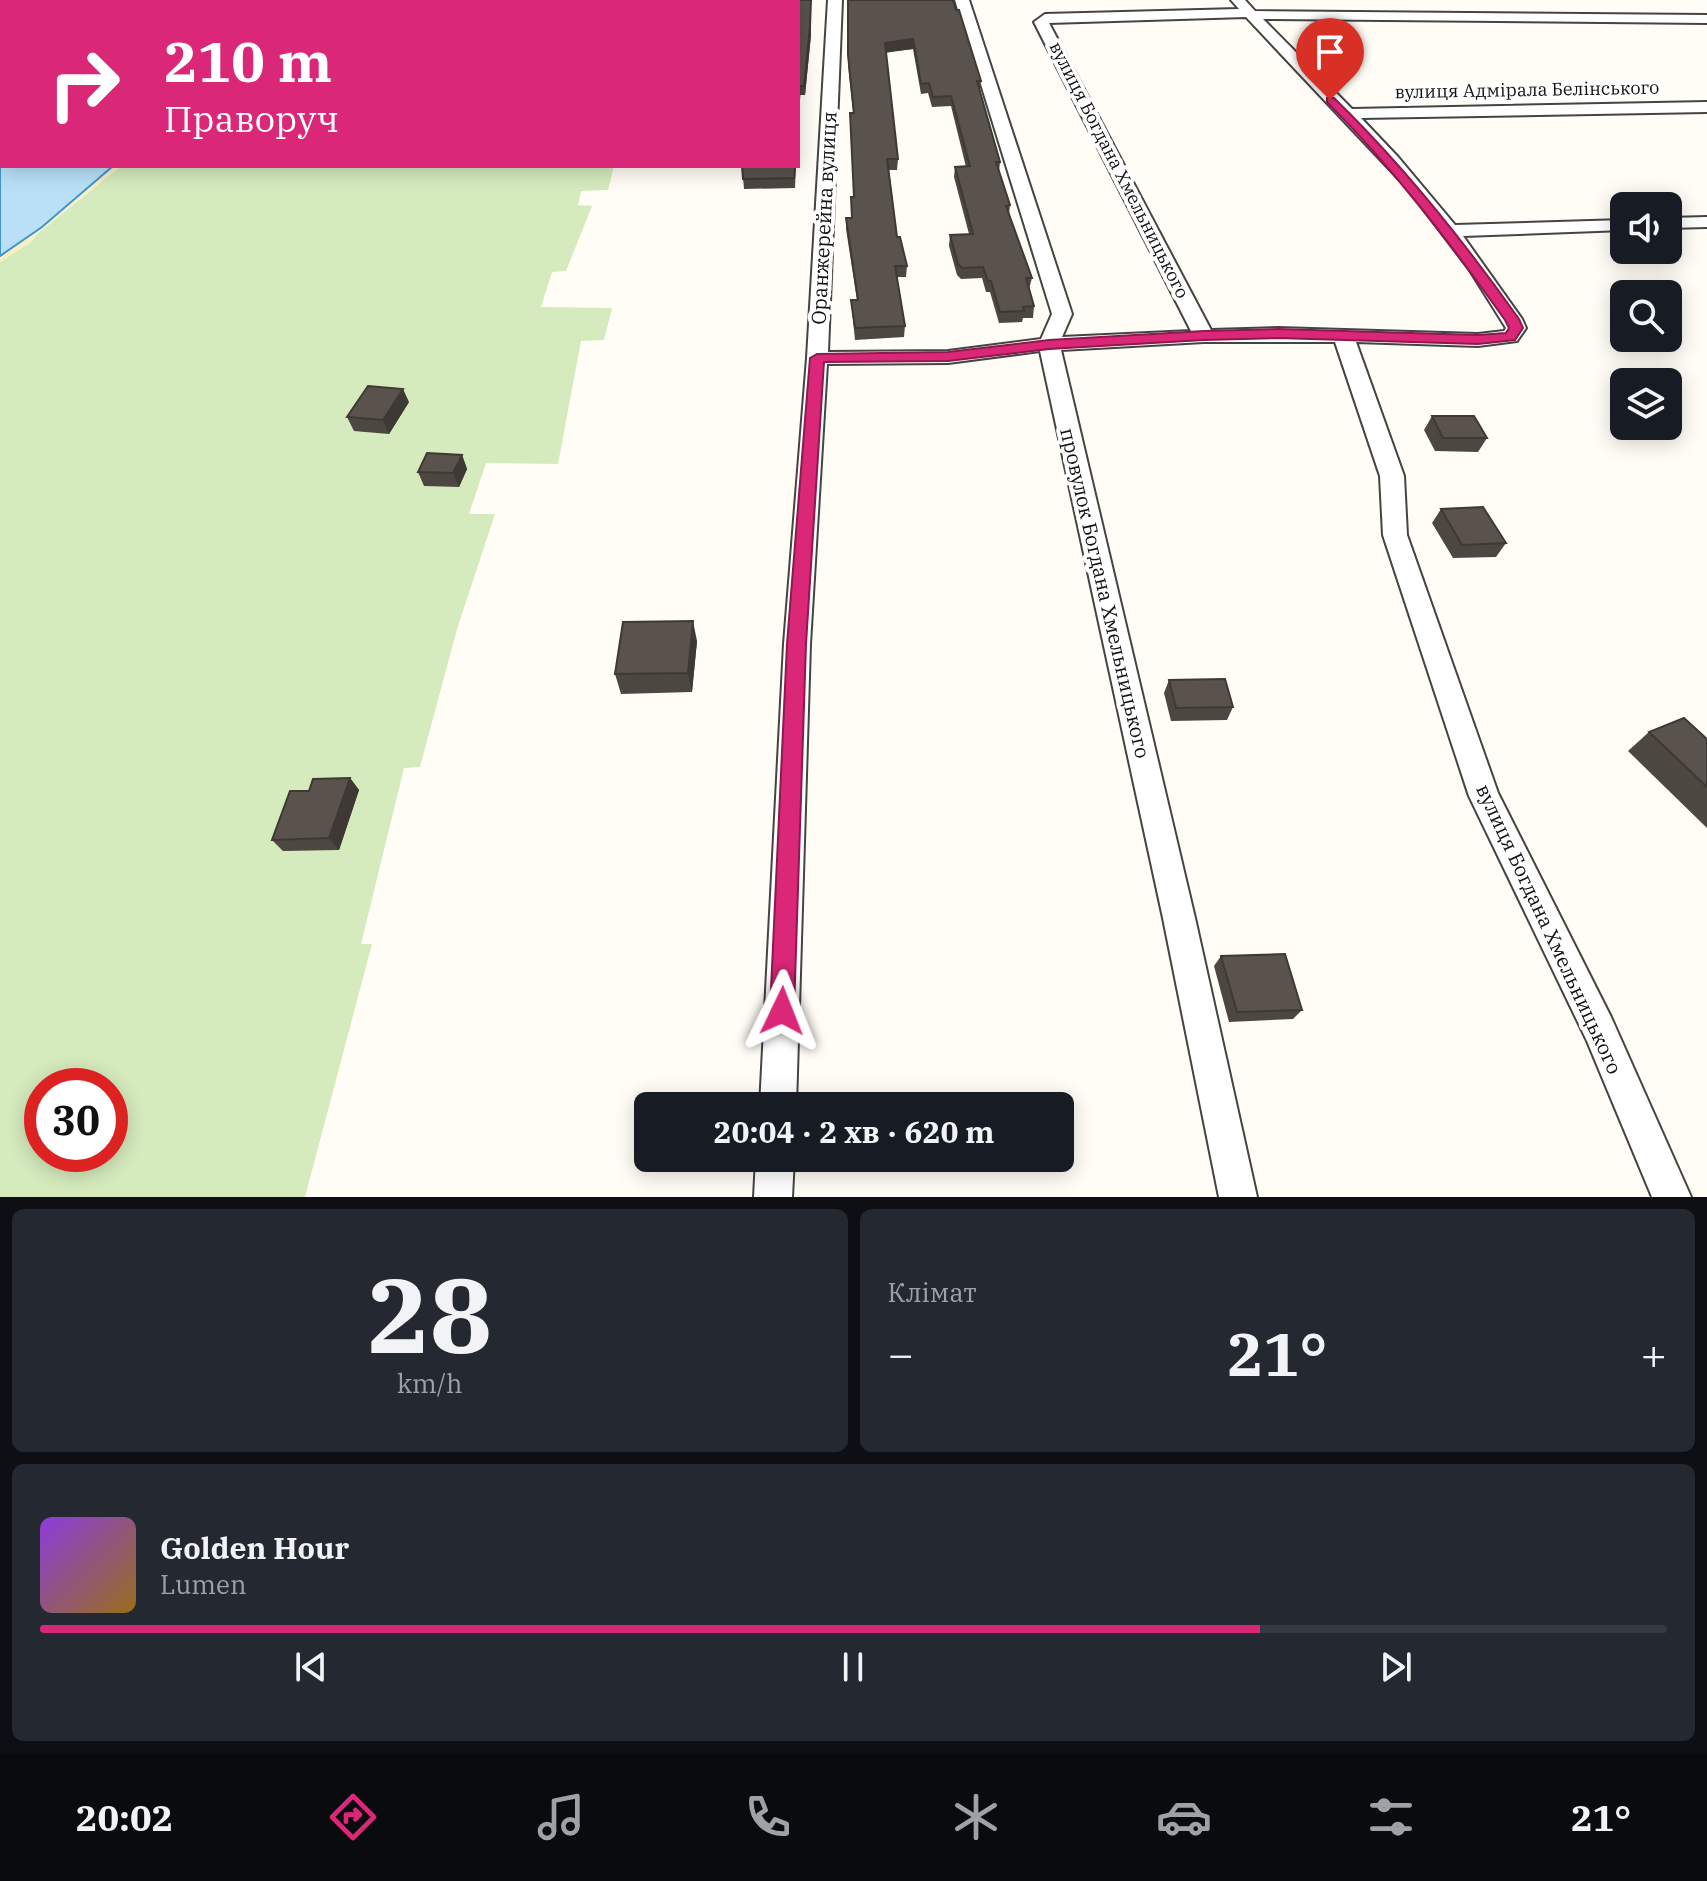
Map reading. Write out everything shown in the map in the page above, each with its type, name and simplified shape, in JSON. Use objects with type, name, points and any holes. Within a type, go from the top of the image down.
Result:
[{"type":"street","name":"Оранжерейна вулиця","points":[[779,1092],[797,644],[817,358],[835,0]]},
{"type":"street","name":"провулок Богдана Хмельницького","points":[[962,0],[1062,314],[1049,344],[1176,902],[1238,1197]]},
{"type":"street","points":[[817,358],[948,357],[1049,344],[1204,336],[1510,337],[1516,328],[1448,231],[1348,114],[1313,82],[1246,9]]},
{"type":"street","points":[[1246,9],[1707,19]]},
{"type":"street","name":"вулиця Богдана Хмельницького","points":[[1204,336],[1041,22],[1050,17],[1246,9]]},
{"type":"street","name":"вулиця Адмірала Белінського","points":[[1348,114],[1707,107]]},
{"type":"street","points":[[1682,223],[1707,222]]},
{"type":"street","points":[[1448,231],[1610,225]]},
{"type":"street","name":"вулиця Богдана Хмельницького","points":[[1343,336],[1392,476],[1395,535],[1484,796],[1599,1029],[1672,1197]]},
{"type":"street","points":[[773,1197],[774,1172]]},
{"type":"green space","points":[[119,168],[614,168],[608,190],[581,191],[578,205],[592,206],[566,271],[552,272],[541,307],[612,308],[604,340],[581,341],[558,464],[486,463],[469,514],[495,514],[457,629],[420,767],[404,768],[361,944],[372,944],[305,1197],[0,1197],[0,262],[31,242]]},
{"type":"sand","points":[[111,168],[118,168],[37,233],[31,242],[0,262],[0,256],[41,227]]},
{"type":"water","points":[[0,168],[111,168],[42,227],[0,256]]},
{"type":"building","points":[[800,0],[811,0],[810,26],[804,86],[800,86]]},
{"type":"building","points":[[848,0],[953,0],[956,10],[959,10],[981,81],[977,81],[1000,162],[996,162],[1010,205],[1006,206],[1032,278],[1026,278],[1034,306],[1023,307],[1024,311],[1000,312],[991,281],[988,281],[983,267],[962,268],[958,264],[950,235],[973,234],[955,167],[970,166],[951,96],[933,97],[929,83],[921,84],[913,39],[885,43],[898,159],[887,159],[897,237],[900,237],[907,266],[895,266],[905,326],[855,328],[851,300],[858,300],[846,218],[852,218],[851,197],[854,197],[850,113],[854,113],[848,55]]},
{"type":"building","points":[[742,168],[795,168],[794,178],[743,179]]},
{"type":"building","points":[[368,386],[403,389],[383,420],[347,417]]},
{"type":"building","points":[[1432,416],[1474,416],[1487,438],[1443,438]]},
{"type":"building","points":[[427,453],[462,455],[453,473],[418,472]]},
{"type":"building","points":[[1483,507],[1506,543],[1462,545],[1441,509]]},
{"type":"building","points":[[693,621],[688,673],[615,674],[623,622]]},
{"type":"building","points":[[1225,679],[1233,707],[1176,708],[1169,680]]},
{"type":"building","points":[[1684,718],[1707,739],[1707,787],[1649,732]]},
{"type":"building","points":[[350,778],[329,838],[272,840],[290,791],[309,791],[313,779]]},
{"type":"building","points":[[1285,954],[1302,1010],[1237,1012],[1221,956]]},
{"type":"route","points":[[782,1011],[797,644],[817,358],[948,357],[1049,344],[1204,336],[1278,334],[1478,340],[1510,337],[1516,328],[1512,319],[1448,231],[1379,148],[1348,114],[1330,100]]}]
